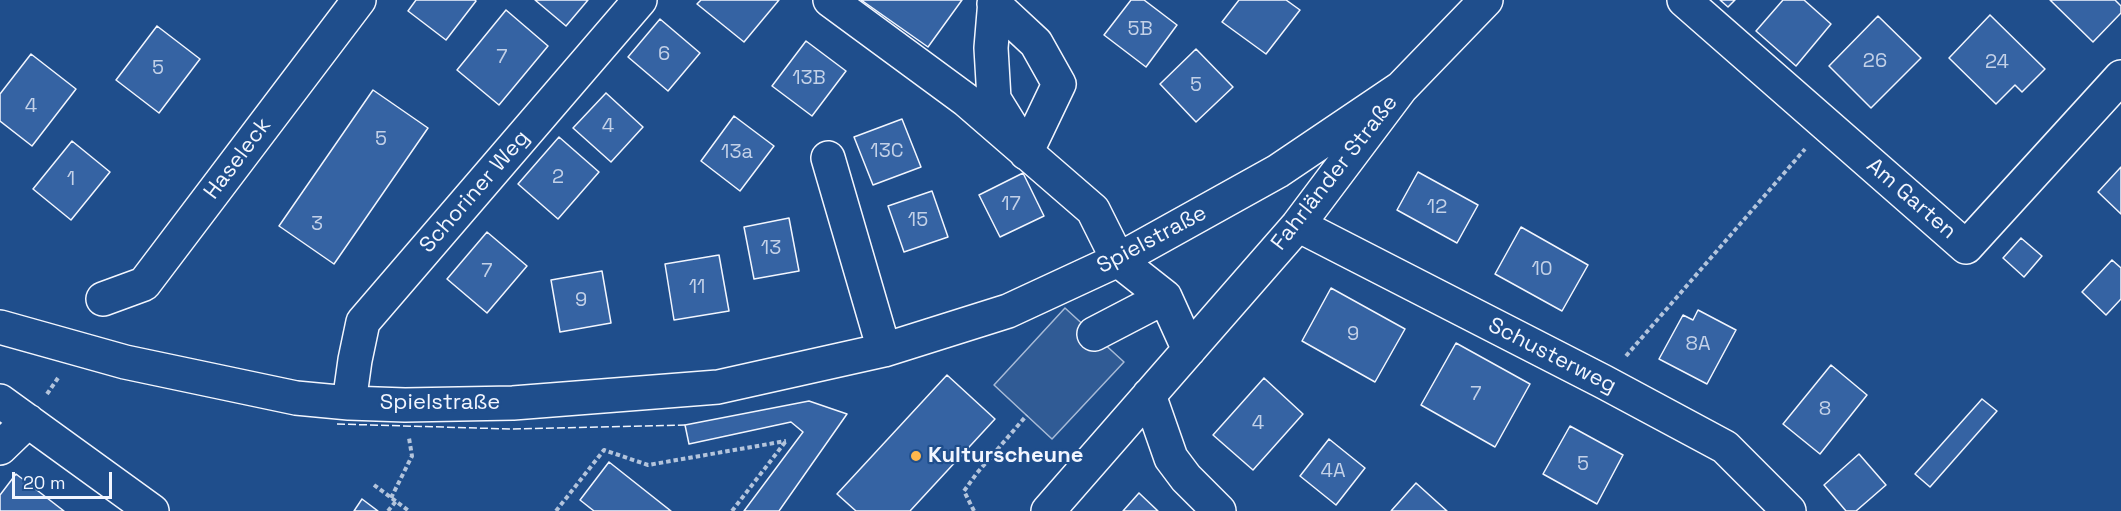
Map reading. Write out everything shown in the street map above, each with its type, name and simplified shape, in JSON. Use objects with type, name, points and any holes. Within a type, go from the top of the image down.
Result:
[{"type":"street","name":"Haseleck","points":[[103,299],[144,284],[358,0]]},
{"type":"street","name":"Schoriner Weg","points":[[349,403],[363,322],[640,0]]},
{"type":"street","points":[[830,0],[966,100],[1093,210],[1118,260],[1165,297],[1189,350]]},
{"type":"street","name":"Fahrländer Straße","points":[[1048,511],[1298,225],[1401,88],[1486,0]]},
{"type":"street","name":"Am Garten","points":[[1684,0],[1966,247],[2121,77]]},
{"type":"street","points":[[994,2],[990,48],[994,99],[1026,153]]},
{"type":"street","points":[[994,2],[1036,43],[1059,84],[1026,153]]},
{"type":"street","name":"Spielstraße","points":[[0,327],[125,362],[296,398],[349,403],[405,405],[513,403],[718,387],[884,350],[1008,311],[1118,260],[1278,171],[1401,88]]},
{"type":"street","points":[[828,158],[884,350]]},
{"type":"street","name":"Schusterweg","points":[[1298,225],[1604,382],[1725,447],[1789,511]]},
{"type":"street","points":[[1094,334],[1165,297]]},
{"type":"street","points":[[1149,395],[1171,458],[1186,478],[1219,511]]},
{"type":"street","points":[[0,401],[152,511]]},
{"type":"street","points":[[0,448],[28,421]]},
{"type":"path","points":[[1604,382],[1826,125]]},
{"type":"path","points":[[28,421],[79,350]]},
{"type":"path","points":[[388,511],[412,456],[405,405]]},
{"type":"path","points":[[974,511],[964,491],[1026,415]]},
{"type":"path","points":[[556,511],[604,450],[648,465],[786,441],[732,511]]},
{"type":"path","points":[[374,485],[409,511]]},
{"type":"shaded area","points":[[1065,308],[1124,362],[1052,439],[994,385]]},
{"type":"building","points":[[416,0],[476,1],[446,40],[408,11]]},
{"type":"building","points":[[535,0],[588,0],[566,26]]},
{"type":"building","points":[[701,0],[779,0],[744,42],[697,4]]},
{"type":"building","points":[[861,0],[962,0],[928,47]]},
{"type":"building","points":[[1131,0],[1144,0],[1177,25],[1146,67],[1104,35]]},
{"type":"building","points":[[1239,0],[1286,0],[1300,10],[1266,54],[1222,22]]},
{"type":"building","points":[[1720,0],[1735,0],[1728,7]]},
{"type":"building","points":[[1783,0],[1804,0],[1831,24],[1796,66],[1756,31]]},
{"type":"building","points":[[2050,0],[2115,0],[2121,6],[2121,13],[2093,42]]},
{"type":"building","points":[[506,10],[548,46],[499,105],[457,70]]},
{"type":"building","points":[[1990,15],[2045,69],[2022,92],[2015,85],[1996,104],[1949,58]]},
{"type":"building","points":[[1878,16],[1921,58],[1871,108],[1829,66]]},
{"type":"building","points":[[660,19],[700,53],[668,91],[628,57]]},
{"type":"building","points":[[157,26],[200,59],[159,113],[116,80]]},
{"type":"building","points":[[806,41],[846,71],[812,116],[772,86]]},
{"type":"building","points":[[1196,49],[1233,87],[1196,122],[1160,84]]},
{"type":"building","points":[[31,54],[76,89],[32,146],[0,121],[0,94]]},
{"type":"building","points":[[373,90],[428,128],[334,264],[279,226]]},
{"type":"building","points":[[606,93],[643,127],[611,162],[573,128]]},
{"type":"building","points":[[734,116],[774,146],[740,191],[701,161]]},
{"type":"building","points":[[902,119],[921,167],[873,185],[854,137]]},
{"type":"building","points":[[559,137],[599,172],[558,219],[518,184]]},
{"type":"building","points":[[72,141],[110,172],[71,220],[33,189]]},
{"type":"building","points":[[2121,167],[2121,214],[2098,192]]},
{"type":"building","points":[[1418,172],[1478,205],[1457,243],[1397,210]]},
{"type":"building","points":[[1023,173],[1044,216],[1000,237],[979,195]]},
{"type":"building","points":[[932,191],[948,237],[904,252],[888,206]]},
{"type":"building","points":[[789,218],[799,271],[754,279],[744,227]]},
{"type":"building","points":[[1521,227],[1588,265],[1562,311],[1495,274]]},
{"type":"building","points":[[487,232],[527,266],[487,313],[447,279]]},
{"type":"building","points":[[2021,238],[2042,256],[2024,277],[2003,258]]},
{"type":"building","points":[[719,255],[729,311],[674,320],[665,264]]},
{"type":"building","points":[[2112,260],[2121,268],[2121,299],[2106,315],[2082,292]]},
{"type":"building","points":[[602,271],[611,323],[560,332],[551,280]]},
{"type":"building","points":[[1331,288],[1405,329],[1375,382],[1302,341]]},
{"type":"building","points":[[1698,310],[1736,330],[1707,384],[1659,359],[1683,315],[1693,320]]},
{"type":"building","points":[[1456,343],[1530,384],[1495,447],[1421,405]]},
{"type":"building","points":[[1831,365],[1867,395],[1820,454],[1783,424]]},
{"type":"building","name":"Kulturscheune","points":[[947,375],[995,419],[910,511],[856,511],[837,494]]},
{"type":"building","points":[[1264,378],[1303,414],[1253,470],[1213,435]]},
{"type":"building","points":[[1982,399],[1997,411],[1930,487],[1915,474]]},
{"type":"building","points":[[809,401],[847,414],[779,511],[744,511],[803,432],[791,422],[689,444],[685,425]]},
{"type":"building","points":[[1570,426],[1623,455],[1597,504],[1543,474]]},
{"type":"building","points":[[1329,439],[1365,468],[1336,505],[1300,476]]},
{"type":"building","points":[[1859,454],[1886,485],[1856,511],[1846,511],[1824,485]]},
{"type":"building","points":[[609,462],[671,511],[594,511],[580,500]]},
{"type":"building","points":[[16,474],[64,511],[0,511],[0,495]]},
{"type":"building","points":[[1416,483],[1447,511],[1391,511]]},
{"type":"building","points":[[1139,493],[1158,511],[1123,511]]},
{"type":"building","points":[[362,499],[378,511],[354,511]]},
{"type":"fence","points":[[337,424],[510,429],[685,425]]},
{"type":"place","name":"Kulturscheune","points":[[916,456]]}]
